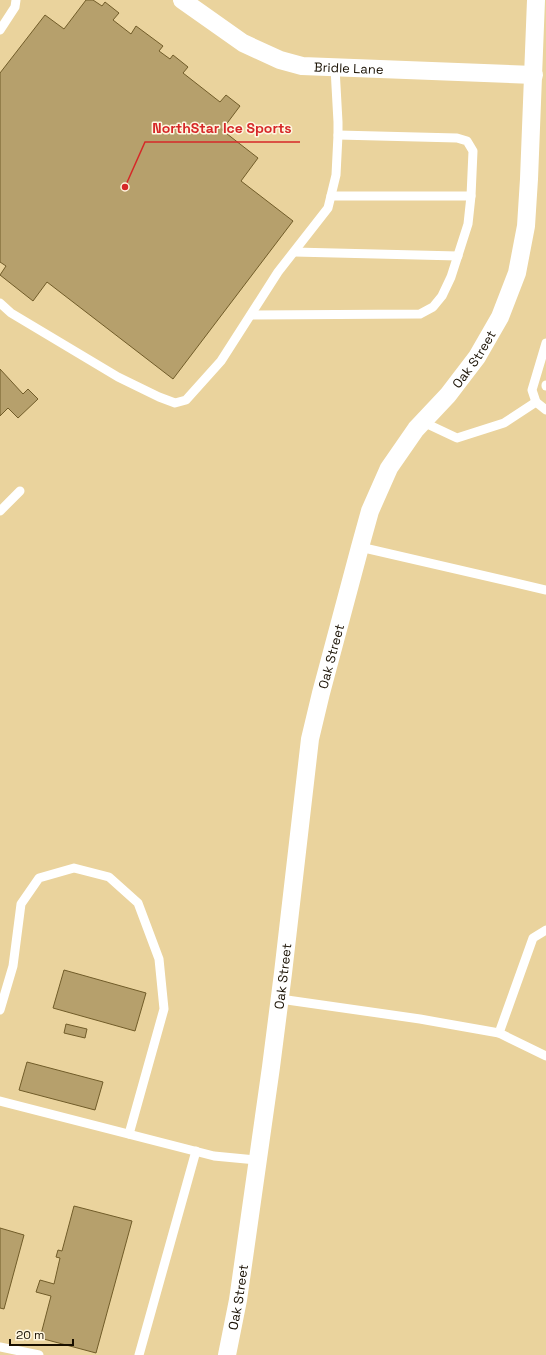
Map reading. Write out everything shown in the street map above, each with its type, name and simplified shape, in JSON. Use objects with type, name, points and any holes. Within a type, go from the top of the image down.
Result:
[{"type":"street","name":"Bridle Lane","points":[[182,0],[243,43],[280,60],[302,66],[534,74]]},
{"type":"street","name":"Oak Street","points":[[227,1355],[238,1300],[280,999],[310,739],[370,511],[390,468],[416,429],[448,395],[477,357],[500,316],[517,273],[526,226],[534,74],[536,0]]},
{"type":"lane","points":[[0,30],[15,7],[16,0]]},
{"type":"lane","points":[[0,303],[11,313],[118,377],[159,397],[175,402],[186,400],[221,361],[278,272],[328,208],[336,175],[338,135],[335,68]]},
{"type":"lane","points":[[251,315],[420,314],[433,307],[442,296],[451,277],[468,224],[473,151],[467,142],[457,138],[338,135]]},
{"type":"lane","points":[[331,196],[471,196]]},
{"type":"lane","points":[[294,252],[458,256]]},
{"type":"lane","points":[[546,343],[532,390],[536,402],[546,410]]},
{"type":"lane","points":[[423,422],[458,438],[504,423],[536,402]]},
{"type":"lane","points":[[0,511],[20,491]]},
{"type":"lane","points":[[360,547],[546,590]]},
{"type":"lane","points":[[0,1010],[13,966],[21,904],[39,878],[74,868],[109,877],[138,904],[159,959],[164,1009],[129,1134]]},
{"type":"lane","points":[[499,1033],[534,938],[546,930]]},
{"type":"lane","points":[[280,999],[420,1019],[499,1033],[546,1056]]},
{"type":"lane","points":[[0,1100],[214,1156],[258,1160]]},
{"type":"lane","points":[[139,1355],[196,1151]]},
{"type":"lane","points":[[0,1347],[28,1354],[39,1355]]},
{"type":"building","points":[[86,0],[93,0],[102,6],[105,2],[119,13],[113,20],[131,34],[136,26],[163,46],[159,51],[170,59],[173,55],[188,67],[183,73],[220,102],[226,95],[240,106],[222,130],[258,158],[241,181],[293,221],[173,379],[47,282],[33,301],[0,275],[6,266],[0,262],[0,73],[45,15],[64,29]]},
{"type":"building","points":[[0,369],[23,394],[28,389],[38,399],[18,418],[8,408],[0,416]]},
{"type":"building","points":[[64,970],[146,993],[135,1031],[53,1008]]},
{"type":"building","points":[[66,1024],[87,1029],[85,1038],[64,1033]]},
{"type":"building","points":[[27,1062],[103,1082],[95,1110],[19,1090]]},
{"type":"building","points":[[74,1206],[132,1221],[96,1353],[40,1338],[51,1296],[36,1292],[40,1280],[54,1284],[60,1258],[56,1257],[58,1250],[62,1251]]},
{"type":"building","points":[[0,1228],[24,1235],[4,1309],[0,1308]]},
{"type":"place","name":"NorthStar Ice Sports","points":[[125,187]]}]
